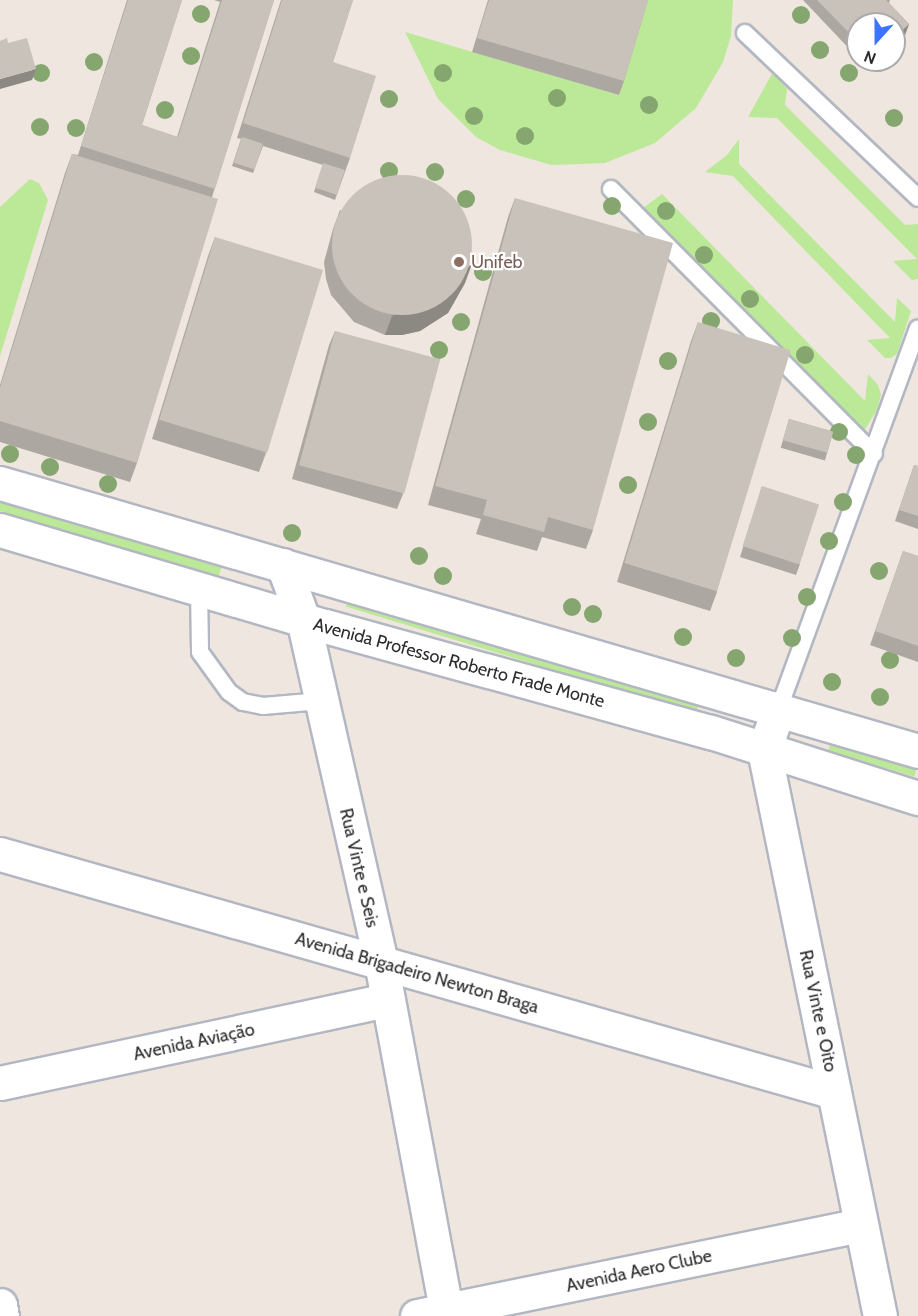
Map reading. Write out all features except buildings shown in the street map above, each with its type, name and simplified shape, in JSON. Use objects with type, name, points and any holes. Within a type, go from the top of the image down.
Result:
[{"type":"street","points":[[0,483],[779,708],[918,751]]},
{"type":"street","name":"Avenida Professor Roberto Frade Monte","points":[[0,530],[764,750],[918,798]]},
{"type":"street","name":"Rua Vinte e Seis","points":[[283,565],[303,619],[381,962],[436,1314]]},
{"type":"street","points":[[764,750],[779,708]]},
{"type":"street","name":"Rua Vinte e Oito","points":[[764,750],[880,1316]]},
{"type":"street","name":"Avenida Brigadeiro Newton Braga","points":[[0,854],[834,1092]]},
{"type":"street","name":"Avenida Aviação","points":[[0,1083],[387,1000]]},
{"type":"street","name":"Avenida Aero Clube","points":[[436,1314],[861,1225]]},
{"type":"street","points":[[0,1305],[2,1316]]},
{"type":"lane","points":[[745,33],[918,198]]},
{"type":"lane","points":[[611,189],[874,454]]},
{"type":"lane","points":[[779,708],[918,329]]},
{"type":"lane","points":[[199,588],[200,652],[229,692],[243,702],[263,705],[321,701]]},
{"type":"green space","points":[[647,0],[733,0],[731,36],[723,62],[696,108],[655,143],[605,163],[551,165],[500,150],[476,137],[438,99],[405,32],[619,95]]},
{"type":"green space","points":[[773,72],[787,89],[785,105],[905,225],[918,224],[918,279],[912,280],[893,261],[917,259],[777,118],[748,117]]},
{"type":"green space","points":[[739,139],[739,164],[895,322],[897,298],[911,311],[897,354],[891,358],[885,358],[867,340],[890,338],[733,176],[705,172],[727,155]]},
{"type":"green space","points":[[30,179],[39,183],[48,200],[0,356],[0,207]]},
{"type":"green space","points":[[662,194],[865,401],[868,374],[878,385],[881,395],[877,410],[862,434],[643,208]]},
{"type":"green space","points":[[0,498],[222,566],[218,578],[0,512]]},
{"type":"green space","points":[[349,596],[699,703],[696,714],[346,607]]},
{"type":"green space","points":[[832,738],[918,764],[914,777],[828,750]]},
{"type":"place","name":"Unifeb","points":[[459,262]]}]
